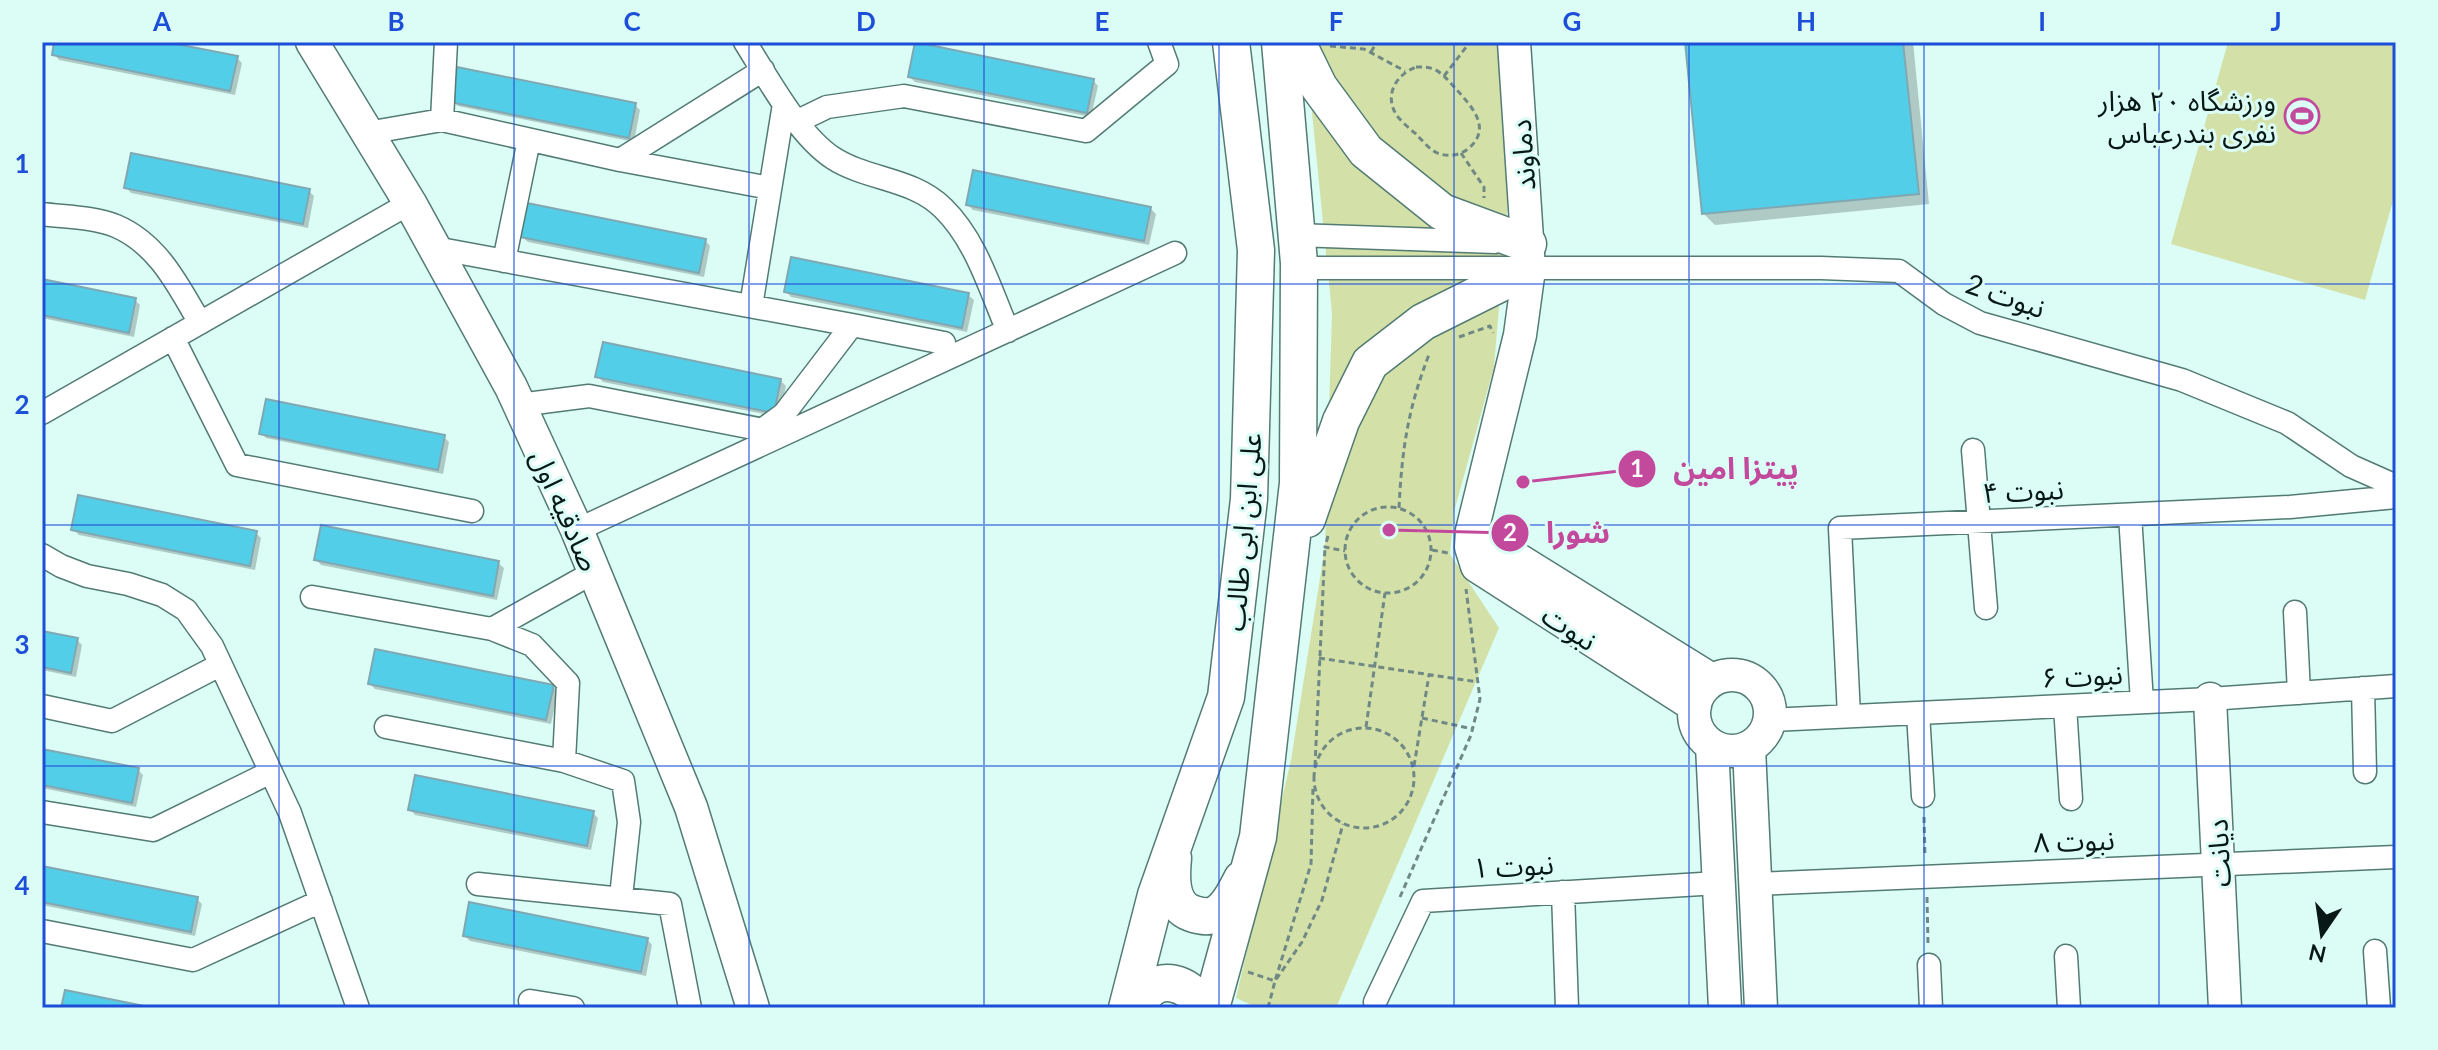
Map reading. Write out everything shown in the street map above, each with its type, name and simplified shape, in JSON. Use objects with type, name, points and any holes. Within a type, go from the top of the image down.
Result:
[{"type":"main road","name":"صادقیه اول","points":[[312,42],[435,248],[519,405],[577,530],[691,807],[753,1008]]},
{"type":"main road","name":"علی ابن ابی طالب","points":[[1127,1008],[1156,895],[1226,697],[1249,499],[1256,250],[1231,42]]},
{"type":"main road","name":"دماوند","points":[[1514,42],[1528,256]]},
{"type":"main road","name":"علی ابن ابی طالب","points":[[1211,1008],[1258,837],[1298,483],[1292,44]]},
{"type":"main road","points":[[1288,574],[1341,421],[1370,363],[1423,322],[1528,256],[1480,226],[1442,212],[1366,151],[1292,44]]},
{"type":"main road","name":"نبوت","points":[[1528,256],[1520,335],[1472,531],[1471,547],[1477,566],[1703,693]]},
{"type":"main road","points":[[1726,675],[1741,676],[1755,682],[1765,693],[1770,720],[1762,737],[1749,748],[1733,751],[1705,741],[1693,716],[1703,693],[1726,675]]},
{"type":"main road","name":"دیانت","points":[[2210,699],[2225,1008]]},
{"type":"main road","points":[[1712,746],[1725,1008]]},
{"type":"main road","points":[[1749,748],[1761,1008]]},
{"type":"main road","points":[[1173,845],[1175,899],[1184,910],[1200,917],[1216,914],[1228,903],[1252,859]]},
{"type":"main road","points":[[1135,1008],[1155,985],[1168,983],[1187,988],[1198,997],[1201,1008]]},
{"type":"street","points":[[442,120],[446,42]]},
{"type":"street","points":[[745,42],[791,113],[813,141],[833,158],[927,194],[941,205],[958,224],[973,249],[1008,331]]},
{"type":"street","points":[[791,113],[904,96],[1086,131],[1167,64],[1159,42]]},
{"type":"street","points":[[620,160],[763,70]]},
{"type":"street","points":[[751,306],[770,188],[791,113]]},
{"type":"street","points":[[367,133],[442,120],[620,160],[770,188]]},
{"type":"street","points":[[504,261],[529,140]]},
{"type":"street","points":[[42,413],[410,203]]},
{"type":"street","points":[[42,214],[115,225],[145,244],[167,267],[200,323]]},
{"type":"street","points":[[435,248],[944,343]]},
{"type":"street","points":[[1297,251],[1528,256]]},
{"type":"street","points":[[1297,251],[1528,256]]},
{"type":"street","points":[[577,530],[773,432],[1008,331],[1175,253]]},
{"type":"street","name":"نبوت 2","points":[[1528,256],[1899,271],[1944,304],[1980,323],[2182,380],[2287,423],[2351,466],[2396,486]]},
{"type":"street","points":[[773,432],[852,325]]},
{"type":"street","points":[[173,338],[237,465],[472,511]]},
{"type":"street","points":[[519,405],[589,396],[773,432]]},
{"type":"street","points":[[1973,450],[1986,608]]},
{"type":"street","name":"نبوت ۴","points":[[1849,716],[1840,528],[2290,507],[2396,497]]},
{"type":"street","points":[[2130,515],[2142,702]]},
{"type":"street","points":[[42,555],[87,576],[162,595],[186,610],[212,646],[290,813],[358,1008]]},
{"type":"street","points":[[492,629],[594,572]]},
{"type":"street","points":[[312,597],[492,629],[532,645],[568,683],[564,761]]},
{"type":"street","points":[[2295,612],[2299,693]]},
{"type":"street","points":[[42,706],[112,721],[220,665]]},
{"type":"street","name":"نبوت ۶","points":[[1770,720],[2210,699],[2396,686]]},
{"type":"street","points":[[2363,688],[2365,772]]},
{"type":"street","points":[[2065,706],[2071,799]]},
{"type":"street","points":[[1918,713],[1923,796]]},
{"type":"street","points":[[386,727],[564,761],[623,781],[629,822],[621,897]]},
{"type":"street","points":[[42,812],[153,830],[271,772]]},
{"type":"street","name":"نبوت ۸","points":[[1754,884],[2396,857]]},
{"type":"street","name":"نبوت ۱","points":[[1375,1002],[1423,901],[1718,883]]},
{"type":"street","points":[[478,884],[670,904],[690,1008]]},
{"type":"street","points":[[1563,892],[1567,1008]]},
{"type":"street","points":[[42,931],[193,960],[321,901]]},
{"type":"street","points":[[2375,951],[2379,1008]]},
{"type":"street","points":[[2066,956],[2069,1008]]},
{"type":"street","points":[[1929,965],[1931,1008]]},
{"type":"street","points":[[530,1001],[573,1008]]},
{"type":"path","points":[[1371,52],[1377,42]]},
{"type":"path","points":[[1444,76],[1469,42]]},
{"type":"path","points":[[1292,44],[1343,46],[1371,52],[1406,71]]},
{"type":"path","points":[[1426,67],[1444,76],[1476,111],[1479,121],[1476,140],[1461,153],[1441,155],[1432,151],[1398,117],[1391,98],[1393,88],[1406,71],[1426,67]]},
{"type":"path","points":[[1461,153],[1484,187],[1480,226]]},
{"type":"path","points":[[1447,341],[1490,326],[1496,337]]},
{"type":"path","points":[[1399,508],[1406,429],[1415,391],[1432,346],[1421,355]]},
{"type":"path","points":[[1385,506],[1399,508],[1412,513],[1423,523],[1430,536],[1432,550],[1429,564],[1423,577],[1399,592],[1371,590],[1350,571],[1345,551],[1349,529],[1370,510],[1385,506]]},
{"type":"path","points":[[1268,1008],[1311,864],[1319,658],[1328,532]]},
{"type":"path","points":[[1325,547],[1345,551]]},
{"type":"path","points":[[1400,897],[1473,729],[1480,699],[1466,589]]},
{"type":"path","points":[[1366,727],[1385,593]]},
{"type":"path","points":[[1319,658],[1478,682]]},
{"type":"path","points":[[1314,783],[1318,800],[1328,814],[1343,824],[1358,828],[1374,827],[1396,817],[1411,798],[1415,782],[1414,766],[1429,675]]},
{"type":"path","points":[[1422,718],[1473,729]]},
{"type":"path","points":[[1315,766],[1322,750],[1334,737],[1366,727],[1396,739],[1407,751],[1414,766]]},
{"type":"path","points":[[1275,981],[1302,942],[1322,900],[1343,824]]},
{"type":"path","points":[[1224,964],[1275,981]]},
{"type":"green space","points":[[1305,42],[1498,42],[1510,175],[1494,367],[1454,512],[1450,554],[1499,628],[1336,1008],[1258,1008],[1236,998],[1291,760],[1325,547],[1332,313]]},
{"type":"green space","name":"ورزشگاه ۲۰ هزار نفری بندرعباس","points":[[2228,42],[2396,42],[2396,190],[2365,300],[2171,244]]},
{"type":"building","points":[[54,42],[166,42],[238,56],[230,91],[52,55]]},
{"type":"building","points":[[915,42],[1094,79],[1087,113],[908,77]]},
{"type":"building","points":[[1685,42],[1903,42],[1919,194],[1702,214]]},
{"type":"building","points":[[457,67],[636,103],[629,138],[450,102]]},
{"type":"building","points":[[131,153],[310,189],[303,224],[124,188]]},
{"type":"building","points":[[973,170],[1151,207],[1144,241],[966,205]]},
{"type":"building","points":[[527,203],[706,239],[699,273],[520,237]]},
{"type":"building","points":[[791,257],[969,293],[962,328],[784,292]]},
{"type":"building","points":[[42,279],[136,298],[129,333],[42,315]]},
{"type":"building","points":[[603,342],[781,379],[774,413],[595,377]]},
{"type":"building","points":[[266,399],[445,435],[438,470],[259,434]]},
{"type":"building","points":[[78,495],[257,531],[250,566],[71,530]]},
{"type":"building","points":[[321,525],[499,561],[493,596],[314,560]]},
{"type":"building","points":[[42,631],[78,638],[71,673],[42,667]]},
{"type":"building","points":[[375,649],[554,685],[546,720],[368,684]]},
{"type":"building","points":[[42,749],[139,768],[132,803],[42,785]]},
{"type":"building","points":[[415,775],[594,811],[587,846],[408,810]]},
{"type":"building","points":[[42,866],[198,897],[191,932],[42,902]]},
{"type":"building","points":[[469,902],[648,938],[641,972],[463,936]]},
{"type":"building","points":[[65,990],[154,1008],[61,1008]]},
{"type":"place","name":"ورزشگاه ۲۰ هزار نفری بندرعباس","points":[[2302,116]]},
{"type":"place","name":"پیتزا امین","points":[[1523,482]]},
{"type":"place","name":"شورا","points":[[1389,530]]}]
